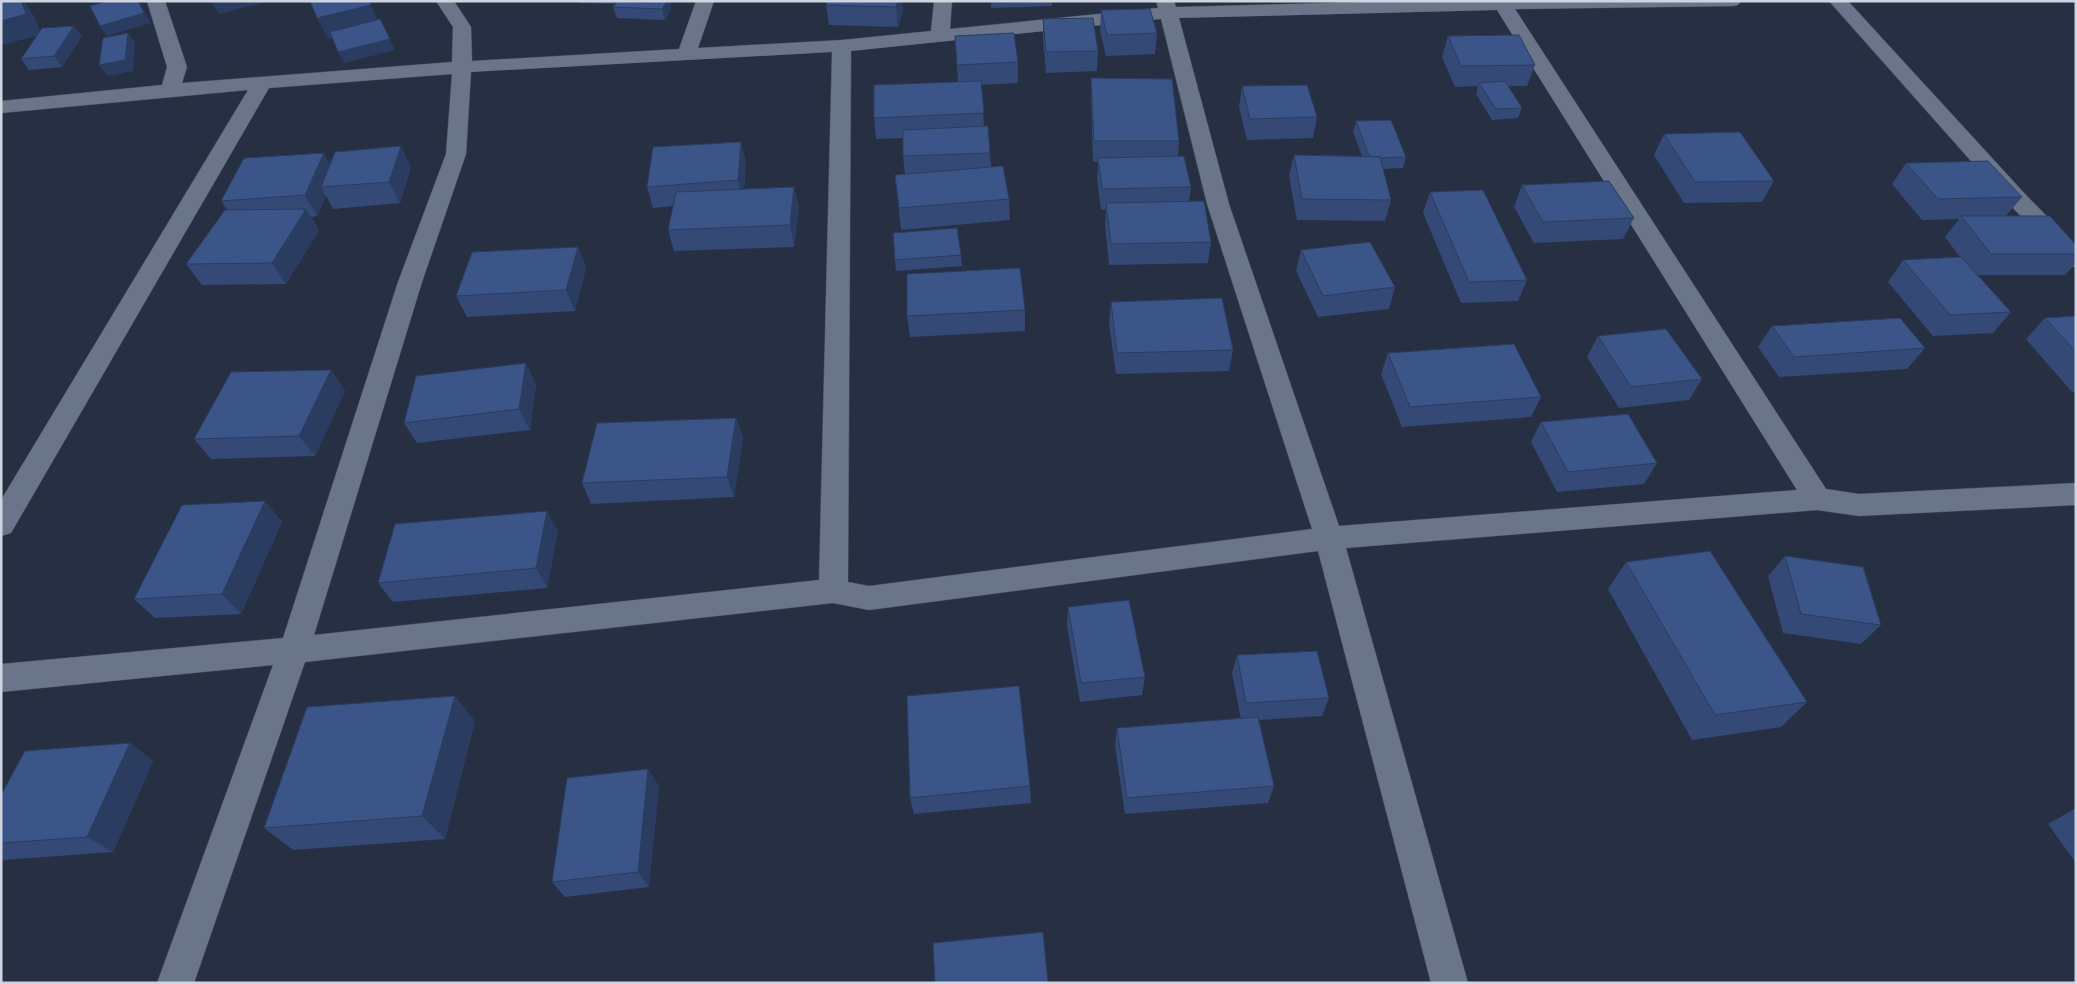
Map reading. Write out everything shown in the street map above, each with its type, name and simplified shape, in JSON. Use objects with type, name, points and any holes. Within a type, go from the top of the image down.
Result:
[{"type":"street","points":[[156,1],[177,67],[170,90]]},
{"type":"street","points":[[174,983],[294,650],[410,282],[456,154],[462,67],[462,27],[445,1]]},
{"type":"street","points":[[686,55],[705,1]]},
{"type":"street","points":[[940,35],[943,1]]},
{"type":"street","points":[[1,107],[262,82],[462,67],[842,46],[1166,7],[1732,1]]},
{"type":"street","points":[[1838,1],[2018,200],[2076,260]]},
{"type":"street","points":[[1502,4],[1817,499]]},
{"type":"street","points":[[1166,7],[1218,204],[1329,538],[1450,983]]},
{"type":"street","points":[[833,591],[842,46]]},
{"type":"street","points":[[1,525],[262,82]]},
{"type":"street","points":[[1,678],[294,650],[833,591],[869,598],[1329,538],[1817,499],[1859,505],[2076,494]]},
{"type":"building","points":[[1,1],[21,1],[26,14],[1,21]]},
{"type":"building","points":[[108,1],[138,1],[144,13],[100,26],[90,6]]},
{"type":"building","points":[[310,1],[369,1],[371,5],[317,18]]},
{"type":"building","points":[[617,1],[667,1],[662,9],[613,7]]},
{"type":"building","points":[[827,1],[898,1],[896,7],[826,5]]},
{"type":"building","points":[[1150,9],[1157,33],[1107,35],[1101,10]]},
{"type":"building","points":[[1093,18],[1098,51],[1046,52],[1043,19]]},
{"type":"building","points":[[380,19],[390,39],[338,52],[330,32]]},
{"type":"building","points":[[74,26],[54,56],[21,59],[42,28]]},
{"type":"building","points":[[128,33],[125,60],[99,65],[103,38]]},
{"type":"building","points":[[1014,33],[1018,62],[957,65],[955,36]]},
{"type":"building","points":[[1519,35],[1535,65],[1461,66],[1448,36]]},
{"type":"building","points":[[1091,78],[1172,79],[1179,141],[1094,141]]},
{"type":"building","points":[[981,81],[984,113],[874,118],[874,85]]},
{"type":"building","points":[[1505,81],[1522,108],[1496,109],[1479,83]]},
{"type":"building","points":[[1307,85],[1317,117],[1250,119],[1242,86]]},
{"type":"building","points":[[1391,120],[1406,157],[1380,158],[1369,156],[1356,121]]},
{"type":"building","points":[[988,126],[990,153],[903,156],[903,130]]},
{"type":"building","points":[[1740,132],[1774,181],[1695,182],[1664,134]]},
{"type":"building","points":[[741,142],[738,180],[647,187],[653,147]]},
{"type":"building","points":[[401,146],[389,182],[321,187],[335,152]]},
{"type":"building","points":[[324,153],[305,195],[221,201],[244,158]]},
{"type":"building","points":[[1294,155],[1380,157],[1391,200],[1302,199]]},
{"type":"building","points":[[1184,156],[1191,187],[1102,189],[1098,158]]},
{"type":"building","points":[[1988,161],[2022,197],[1938,199],[1906,163]]},
{"type":"building","points":[[1003,166],[1009,199],[899,208],[895,175]]},
{"type":"building","points":[[1609,181],[1634,218],[1543,222],[1522,185]]},
{"type":"building","points":[[794,187],[790,225],[668,230],[676,192]]},
{"type":"building","points":[[1483,190],[1527,280],[1469,282],[1430,192]]},
{"type":"building","points":[[1204,201],[1211,242],[1111,244],[1106,203]]},
{"type":"building","points":[[306,209],[272,263],[186,264],[225,210]]},
{"type":"building","points":[[1961,216],[2050,216],[2076,245],[2076,254],[1991,254]]},
{"type":"building","points":[[957,228],[961,255],[895,260],[893,233]]},
{"type":"building","points":[[1370,242],[1395,287],[1323,296],[1301,250]]},
{"type":"building","points":[[578,247],[566,290],[456,296],[472,252]]},
{"type":"building","points":[[1961,257],[2011,312],[1950,315],[1903,260]]},
{"type":"building","points":[[1020,268],[1025,310],[907,316],[907,274]]},
{"type":"building","points":[[1222,298],[1233,350],[1117,353],[1111,302]]},
{"type":"building","points":[[2076,316],[2076,352],[2045,318]]},
{"type":"building","points":[[1900,318],[1925,348],[1794,357],[1772,326]]},
{"type":"building","points":[[1666,329],[1702,379],[1631,387],[1598,336]]},
{"type":"building","points":[[1514,344],[1541,397],[1410,407],[1388,353]]},
{"type":"building","points":[[526,363],[519,409],[404,423],[416,376]]},
{"type":"building","points":[[331,370],[299,436],[194,439],[231,372]]},
{"type":"building","points":[[1628,414],[1657,463],[1568,472],[1541,422]]},
{"type":"building","points":[[736,418],[727,477],[582,483],[597,423]]},
{"type":"building","points":[[265,501],[222,594],[134,599],[182,505]]},
{"type":"building","points":[[547,511],[536,568],[378,583],[395,524]]},
{"type":"building","points":[[1710,551],[1807,702],[1715,715],[1626,562]]},
{"type":"building","points":[[1785,556],[1863,567],[1881,625],[1801,614]]},
{"type":"building","points":[[1129,600],[1145,677],[1081,683],[1068,607]]},
{"type":"building","points":[[1317,651],[1329,698],[1246,703],[1237,655]]},
{"type":"building","points":[[1019,686],[1030,786],[910,798],[907,696]]},
{"type":"building","points":[[455,696],[422,816],[264,828],[307,707]]},
{"type":"building","points":[[1258,717],[1274,786],[1127,798],[1117,728]]},
{"type":"building","points":[[130,743],[87,837],[1,843],[1,795],[25,751]]},
{"type":"building","points":[[648,769],[638,872],[552,882],[567,778]]},
{"type":"building","points":[[1043,932],[1048,983],[935,983],[933,943]]}]
